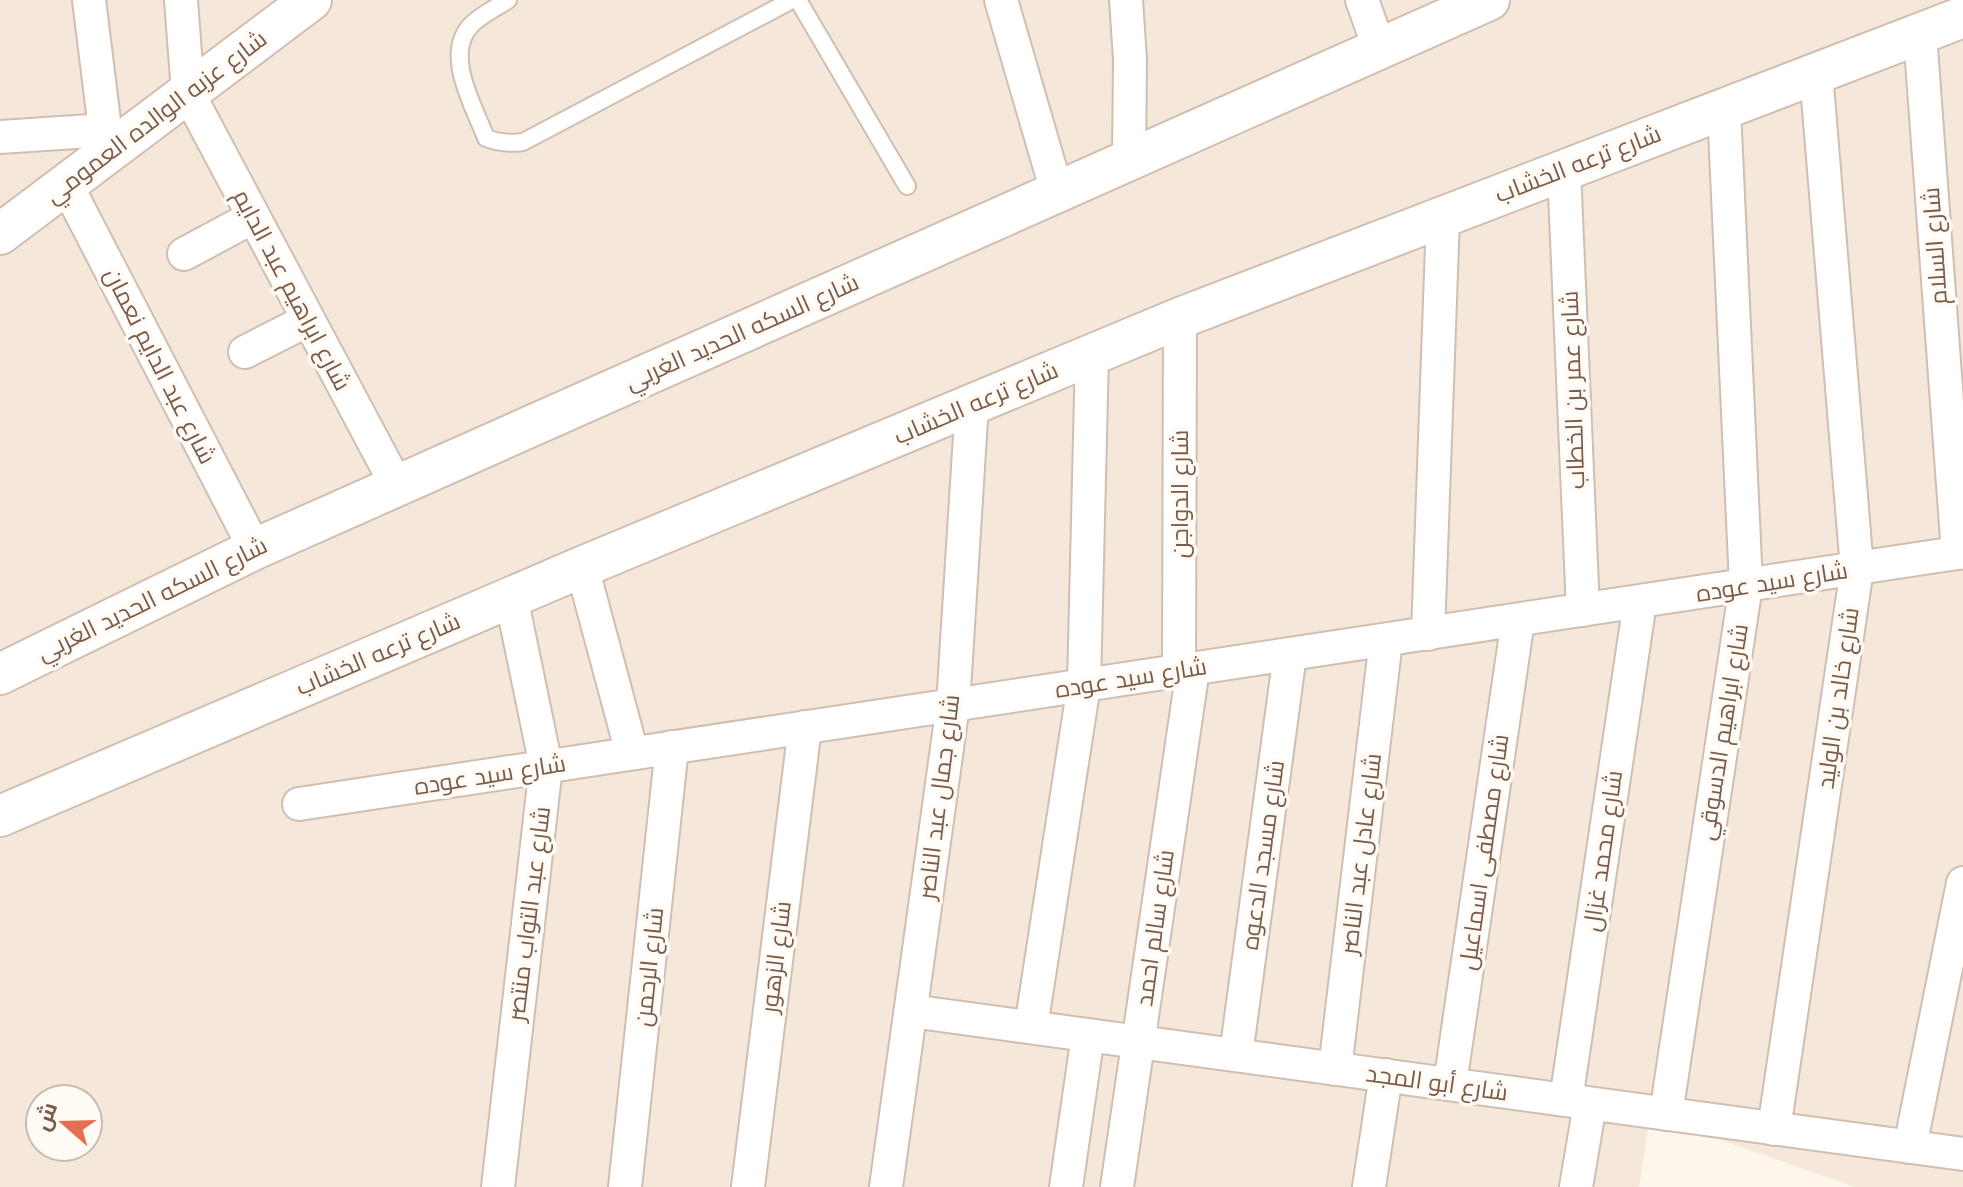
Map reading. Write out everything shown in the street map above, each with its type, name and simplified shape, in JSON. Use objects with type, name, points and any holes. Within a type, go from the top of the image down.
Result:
[{"type":"street","points":[[0,137],[106,141],[89,0]]},
{"type":"street","points":[[181,0],[188,93]]},
{"type":"street","name":"شارع عزبه الوالده العمومي","points":[[0,234],[66,184],[106,141],[188,93],[311,0]]},
{"type":"street","points":[[1001,0],[1057,192]]},
{"type":"street","points":[[1126,0],[1130,59],[1129,159]]},
{"type":"street","points":[[1362,0],[1380,50]]},
{"type":"street","name":"شارع السكه الحديد الغربي","points":[[0,674],[255,549],[1489,0]]},
{"type":"street","name":"شارع ترعه الخشاب","points":[[0,816],[582,567],[1180,318],[1963,17]]},
{"type":"street","name":"شارع السلام","points":[[1920,34],[1960,553]]},
{"type":"street","name":"شارع خالد بن الوليد","points":[[1774,1129],[1857,569],[1816,73]]},
{"type":"street","name":"شارع ابراهيم عبد الدايم","points":[[188,93],[397,486]]},
{"type":"street","name":"شارع ابراهيم الدسوقي","points":[[1666,1114],[1746,585],[1724,109]]},
{"type":"street","name":"شارع عمر بن الخطاب","points":[[1564,170],[1583,610]]},
{"type":"street","name":"شارع عبد الدايم نعمان","points":[[66,184],[255,549]]},
{"type":"street","points":[[184,254],[253,217]]},
{"type":"street","points":[[1428,634],[1443,217]]},
{"type":"street","name":"شارع الدواجن","points":[[1180,318],[1186,670]]},
{"type":"street","points":[[245,352],[308,320]]},
{"type":"street","points":[[1031,1027],[1084,685],[1092,354]]},
{"type":"street","name":"شارع جمال عبد الناصر","points":[[886,1187],[953,705],[972,404]]},
{"type":"street","name":"شارع سيد عوده","points":[[299,804],[1960,553]]},
{"type":"street","points":[[582,567],[632,753]]},
{"type":"street","name":"شارع عبد التواب منتصر","points":[[498,1187],[546,766],[511,597]]},
{"type":"street","name":"شارع محمد غزال","points":[[1576,1187],[1578,1102],[1640,602]]},
{"type":"street","name":"شارع مصطفى اسماعيل","points":[[1450,1084],[1518,620]]},
{"type":"street","name":"شارع عادل عبد الناصر","points":[[1335,1069],[1386,640]]},
{"type":"street","name":"شارع مسجد الدعوه","points":[[1236,1055],[1290,654]]},
{"type":"street","name":"شارع سالم احمد","points":[[1117,1187],[1186,670]]},
{"type":"street","name":"شارع الزهور","points":[[748,1187],[805,727]]},
{"type":"street","name":"شارع الرحمن","points":[[625,1187],[672,747]]},
{"type":"street","points":[[1910,1147],[1963,883]]},
{"type":"street","name":"شارع أبو المجد","points":[[911,1011],[1963,1154]]},
{"type":"street","points":[[1066,1187],[1088,1035]]},
{"type":"street","points":[[1369,1187],[1386,1075]]},
{"type":"lane","points":[[508,0],[471,25],[458,53],[459,69],[486,138],[498,143],[523,142],[795,0],[907,186]]},
{"type":"shaded area","points":[[0,0],[1963,0],[1963,1187],[1855,1187],[1650,1115],[1639,1187],[0,1187]]}]
